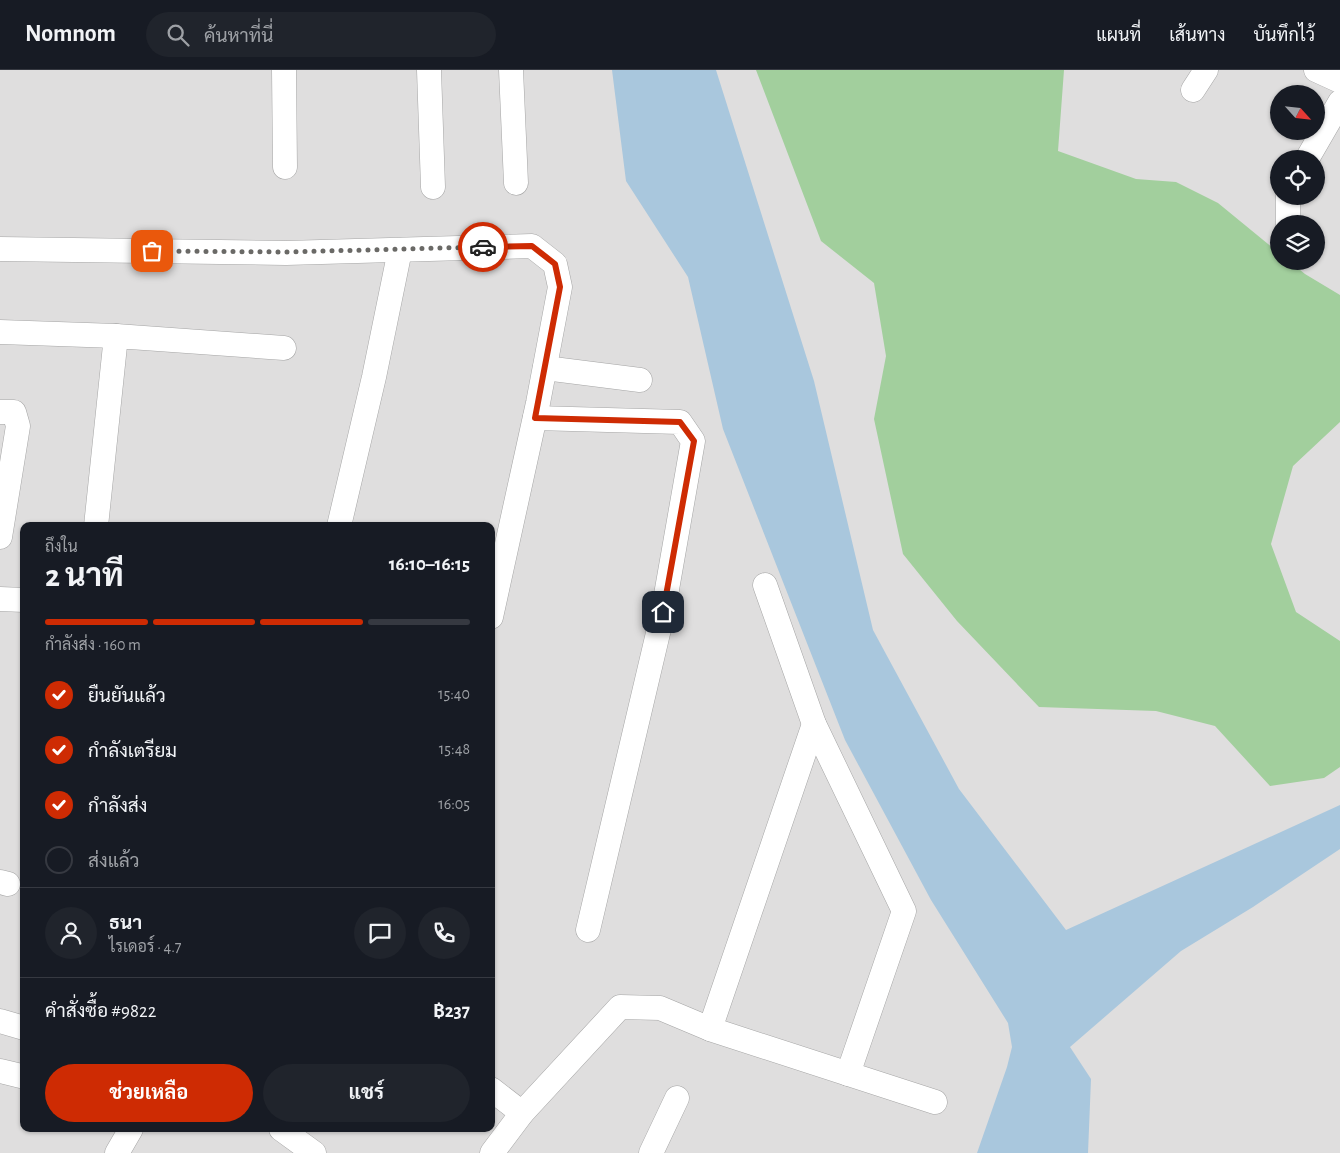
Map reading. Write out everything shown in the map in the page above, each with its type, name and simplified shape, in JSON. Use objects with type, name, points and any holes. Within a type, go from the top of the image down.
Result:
[{"type":"street","points":[[284,70],[285,167]]},
{"type":"street","points":[[429,70],[433,188]]},
{"type":"street","points":[[511,70],[516,182]]},
{"type":"street","points":[[1193,90],[1206,70]]},
{"type":"street","points":[[1316,70],[1340,81]]},
{"type":"street","points":[[1312,150],[1340,102]]},
{"type":"street","points":[[0,249],[286,252],[532,246],[555,264],[560,287],[535,418],[495,599]]},
{"type":"street","points":[[340,522],[374,377],[400,250]]},
{"type":"street","points":[[0,332],[116,336],[284,348]]},
{"type":"street","points":[[96,522],[116,336]]},
{"type":"street","points":[[545,368],[640,380]]},
{"type":"street","points":[[0,412],[14,412],[18,426],[0,537]]},
{"type":"street","points":[[535,418],[680,422],[694,441],[663,612],[588,930]]},
{"type":"street","points":[[765,585],[814,724],[904,911],[848,1074]]},
{"type":"street","points":[[0,599],[20,600]]},
{"type":"street","points":[[710,1029],[814,724]]},
{"type":"street","points":[[492,1153],[522,1114],[620,1007],[660,1008],[710,1029],[935,1102]]},
{"type":"street","points":[[0,1021],[20,1027]]},
{"type":"street","points":[[495,1092],[522,1114]]},
{"type":"street","points":[[651,1153],[677,1098]]},
{"type":"street","points":[[117,1153],[130,1132]]},
{"type":"street","points":[[285,1132],[314,1153]]},
{"type":"shaded area","points":[[0,70],[1340,70],[1340,1153],[0,1153]]},
{"type":"green space","points":[[756,70],[1064,70],[1058,151],[1136,179],[1176,182],[1218,203],[1270,246],[1270,270],[1300,270],[1340,295],[1340,422],[1293,466],[1271,544],[1296,612],[1340,641],[1340,767],[1324,778],[1270,786],[1215,726],[1156,711],[1039,707],[957,621],[903,554],[874,419],[886,356],[874,283],[821,241]]},
{"type":"water","points":[[612,70],[716,70],[814,381],[873,630],[959,789],[1066,930],[1340,805],[1340,849],[1253,907],[1181,951],[1070,1047],[1091,1079],[1088,1153],[977,1153],[1007,1067],[1012,1047],[1008,1023],[931,900],[845,740],[723,429],[688,277],[626,181]]},
{"type":"way so far","points":[[152,251],[286,252],[483,247]]},
{"type":"route","points":[[483,247],[532,246],[555,264],[560,287],[535,418],[680,422],[694,441],[663,612]]}]
